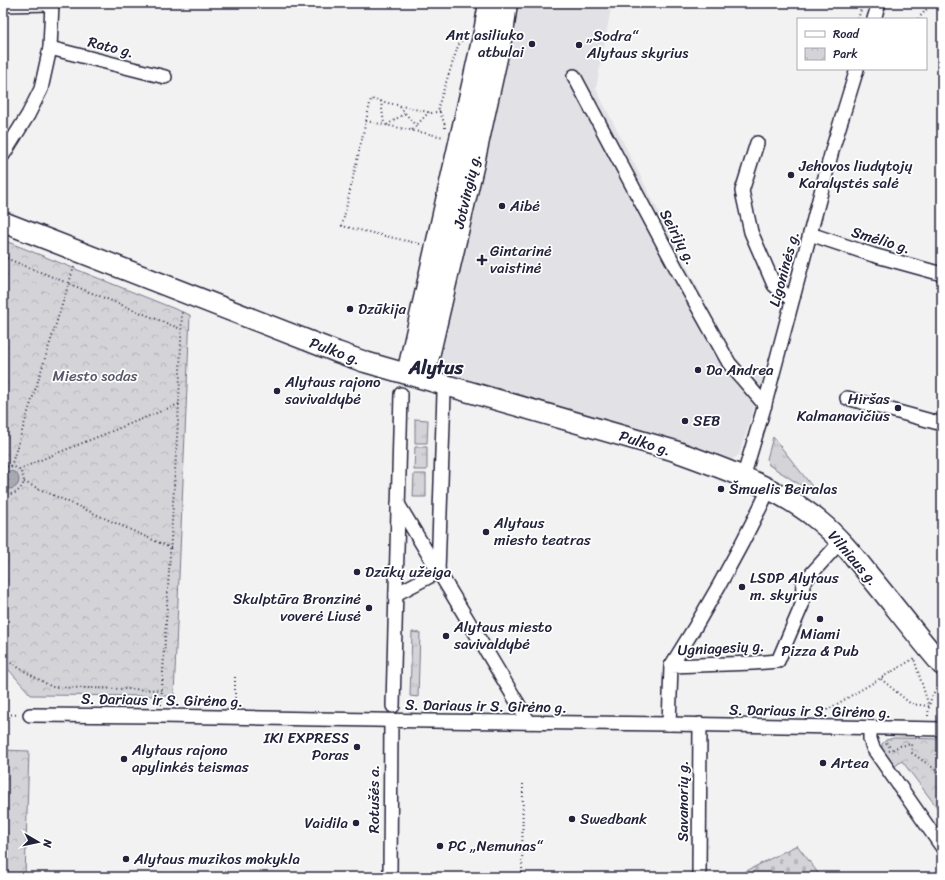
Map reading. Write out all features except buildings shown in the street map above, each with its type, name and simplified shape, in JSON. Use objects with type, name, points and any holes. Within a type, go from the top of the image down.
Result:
[{"type":"main road","name":"Jotvingių g.","points":[[465,161],[489,3]]},
{"type":"main road","name":"Jotvingių g.","points":[[415,376],[465,161],[504,26],[507,3]]},
{"type":"main road","name":"Pulko g.","points":[[3,222],[337,352],[672,450],[743,478]]},
{"type":"main road","name":"Vilniaus g.","points":[[743,478],[769,489],[796,504],[819,521],[841,542],[928,658]]},
{"type":"street","points":[[3,4],[52,3],[50,48],[40,89],[28,115],[3,155]]},
{"type":"street","points":[[874,18],[879,3]]},
{"type":"street","name":"Rato g.","points":[[50,48],[165,77]]},
{"type":"street","name":"Ligoninės g.","points":[[743,478],[765,405],[810,234],[857,70]]},
{"type":"street","name":"Seirijų g.","points":[[574,76],[675,266],[729,363],[765,405]]},
{"type":"street","points":[[756,143],[742,191],[751,232],[774,285],[792,300]]},
{"type":"street","name":"Smėlio g.","points":[[810,234],[873,255],[942,274]]},
{"type":"street","points":[[438,572],[444,393]]},
{"type":"street","points":[[393,706],[401,394]]},
{"type":"street","points":[[847,398],[942,424]]},
{"type":"street","name":"Ugniagesių g.","points":[[669,724],[671,666],[704,612],[750,528],[769,489]]},
{"type":"street","points":[[398,504],[529,722]]},
{"type":"street","name":"Ugniagesių g.","points":[[671,666],[778,661],[802,605],[803,583],[841,542]]},
{"type":"street","points":[[396,594],[438,572]]},
{"type":"street","name":"S. Dariaus ir S. Girėno g.","points":[[30,715],[700,724],[928,730],[942,729]]},
{"type":"street","name":"Rotušės a.","points":[[390,877],[391,721]]},
{"type":"street","name":"Savanorių g.","points":[[699,877],[700,724]]},
{"type":"street","points":[[870,728],[870,739],[873,748],[942,847]]},
{"type":"path","points":[[858,18],[863,3]]},
{"type":"path","points":[[919,18],[932,3]]},
{"type":"path","points":[[425,245],[342,226],[371,99],[432,113],[440,111]]},
{"type":"path","points":[[381,101],[385,125]]},
{"type":"path","points":[[399,106],[416,126]]},
{"type":"path","points":[[412,130],[429,112]]},
{"type":"path","points":[[385,125],[405,113]]},
{"type":"path","points":[[366,121],[444,137]]},
{"type":"path","points":[[11,466],[78,251]]},
{"type":"path","points":[[3,257],[181,329]]},
{"type":"path","points":[[160,716],[179,404],[183,292]]},
{"type":"path","points":[[19,470],[179,404]]},
{"type":"path","points":[[3,468],[11,466],[19,470],[22,473],[24,482],[18,492],[8,495],[3,493]]},
{"type":"path","points":[[24,482],[171,548]]},
{"type":"path","points":[[819,715],[881,678],[928,658],[928,730]]},
{"type":"path","points":[[3,662],[10,662],[52,687],[162,690]]},
{"type":"path","points":[[234,717],[235,677]]},
{"type":"path","points":[[881,678],[911,704],[929,706]]},
{"type":"path","points":[[929,706],[931,697],[942,684]]},
{"type":"path","points":[[3,714],[13,714],[3,723]]},
{"type":"path","points":[[892,749],[911,744],[912,752],[942,774]]},
{"type":"path","points":[[522,784],[522,877]]},
{"type":"shaded area","points":[[513,3],[612,3],[596,89],[732,355],[749,372],[757,375],[765,374],[739,455],[731,460],[726,460],[695,449],[449,374],[443,371],[435,360]]},
{"type":"green space","name":"Miesto sodas","points":[[3,240],[190,315],[174,696],[31,695],[9,670],[3,670]]},
{"type":"green space","points":[[415,419],[428,420],[427,443],[415,443]]},
{"type":"green space","points":[[773,437],[815,490],[813,493],[769,465],[767,459]]},
{"type":"green space","points":[[415,447],[427,447],[427,470],[414,470]]},
{"type":"green space","points":[[414,474],[426,474],[426,497],[413,497]]},
{"type":"green space","points":[[412,632],[420,633],[418,697],[410,696]]},
{"type":"green space","points":[[894,738],[942,739],[942,814],[902,761],[895,766],[882,750],[882,744],[886,740]]},
{"type":"green space","points":[[3,750],[29,751],[25,877],[3,877]]},
{"type":"green space","points":[[797,845],[821,877],[735,877]]},
{"type":"water","points":[[10,471],[16,474],[19,480],[16,486],[10,489],[4,486],[1,480],[4,474]]},
{"type":"place","name":"Ant asiliuko atbulai","points":[[532,44]]},
{"type":"place","name":"„Sodra“ Alytaus skyrius","points":[[579,45]]},
{"type":"place","name":"Jehovos liudytojų Karalystės salė","points":[[791,175]]},
{"type":"place","name":"Aibė","points":[[502,206]]},
{"type":"place","name":"Gintarinė vaistinė","points":[[482,260]]},
{"type":"place","name":"Dzūkija","points":[[350,309]]},
{"type":"place","name":"Da Andrea","points":[[698,370]]},
{"type":"place","name":"Alytaus rajono savivaldybė","points":[[277,391]]},
{"type":"place","name":"Hiršas Kalmanavičius","points":[[898,408]]},
{"type":"place","name":"SEB","points":[[685,421]]},
{"type":"place","name":"Šmuelis Beiralas","points":[[721,489]]},
{"type":"place","name":"Alytaus miesto teatras","points":[[486,532]]},
{"type":"place","name":"Dzūkų užeiga","points":[[357,572]]},
{"type":"place","name":"LSDP Alytaus m. skyrius","points":[[742,587]]},
{"type":"place","name":"Skulptūra Bronzinė voverė Liusė","points":[[369,608]]},
{"type":"place","name":"Miami Pizza & Pub","points":[[820,619]]},
{"type":"place","name":"Alytaus miesto savivaldybė","points":[[446,636]]},
{"type":"place","name":"IKI EXPRESS Poras","points":[[357,747]]},
{"type":"place","name":"Alytaus rajono apylinkės teismas","points":[[124,759]]},
{"type":"place","name":"Artea","points":[[823,763]]},
{"type":"place","name":"Swedbank","points":[[572,819]]},
{"type":"place","name":"Vaidila","points":[[356,823]]},
{"type":"place","name":"PC „Nemunas“","points":[[440,846]]},
{"type":"place","name":"Alytaus muzikos mokykla","points":[[126,859]]},
{"type":"district","name":"Alytus","points":[[436,367]]}]
